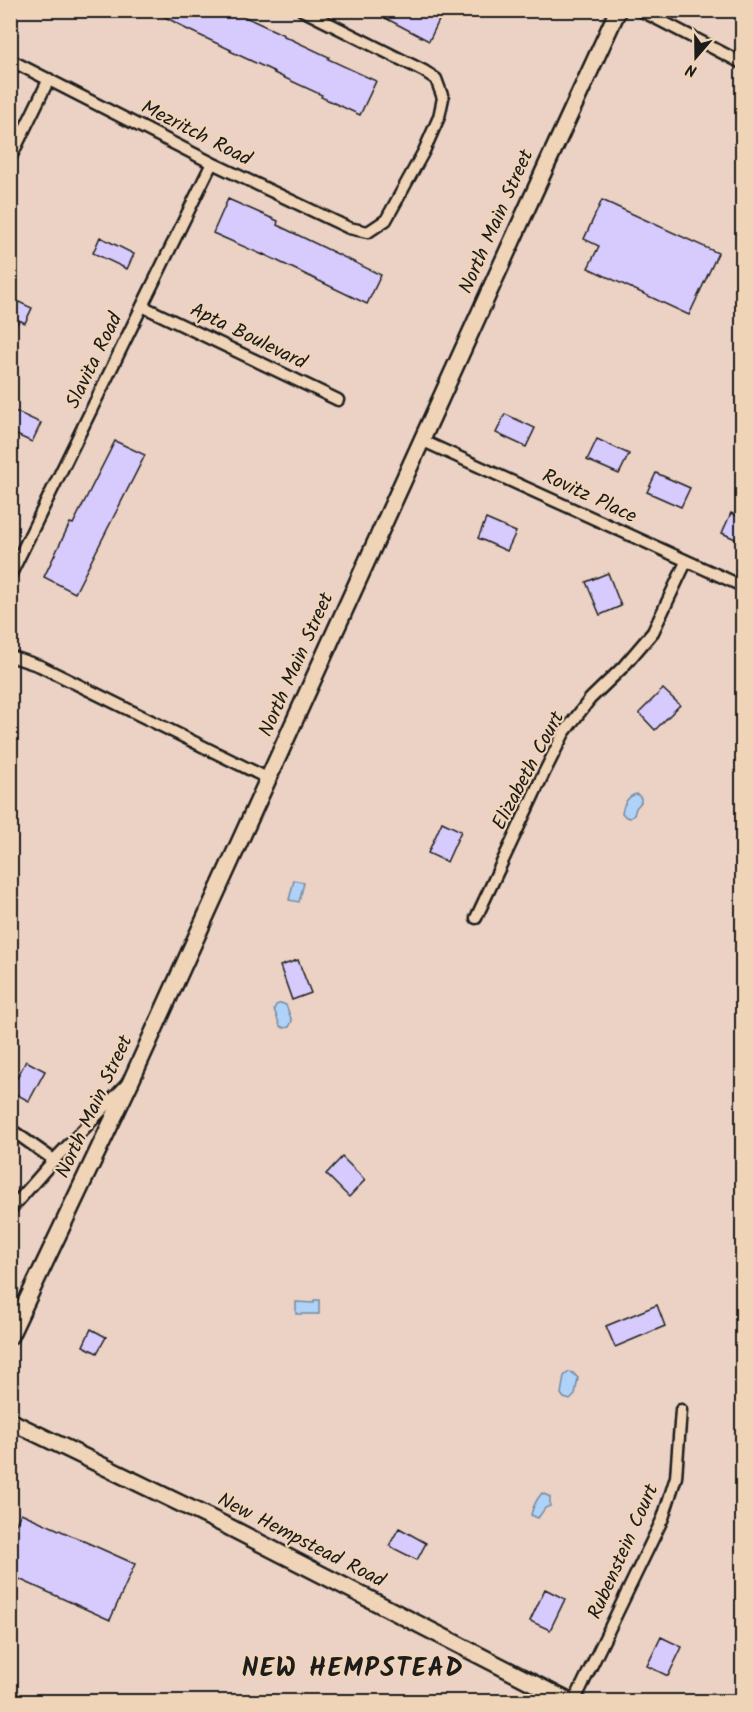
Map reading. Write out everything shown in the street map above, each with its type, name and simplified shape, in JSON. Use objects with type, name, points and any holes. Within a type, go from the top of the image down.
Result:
[{"type":"main road","name":"North Main Street","points":[[10,1336],[130,1081],[618,10]]},
{"type":"main road","name":"New Hempstead Road","points":[[10,1422],[229,1527],[572,1701]]},
{"type":"street","name":"Mezritch Road","points":[[10,60],[212,163],[349,228],[368,232],[386,220],[424,151],[439,117],[443,98],[436,79],[424,71],[302,10]]},
{"type":"street","points":[[640,10],[742,63]]},
{"type":"street","points":[[10,159],[49,79]]},
{"type":"street","name":"Slavita Road","points":[[10,576],[212,163]]},
{"type":"street","name":"Apta Boulevard","points":[[142,306],[338,400]]},
{"type":"street","name":"Rovitz Place","points":[[421,440],[742,586]]},
{"type":"street","name":"Elizabeth Court","points":[[476,918],[564,733],[590,699],[623,667],[652,632],[686,561]]},
{"type":"street","points":[[10,656],[40,666],[268,779]]},
{"type":"street","points":[[10,1210],[54,1160],[130,1081]]},
{"type":"street","points":[[10,1129],[54,1160]]},
{"type":"street","name":"Rubenstein Court","points":[[572,1701],[663,1518],[676,1477],[681,1410]]},
{"type":"water","points":[[637,794],[641,802],[634,815],[630,818],[626,817],[622,813],[625,804],[631,796]]},
{"type":"water","points":[[294,880],[304,883],[299,902],[289,900]]},
{"type":"water","points":[[281,1003],[286,1005],[292,1021],[289,1027],[280,1026],[274,1009]]},
{"type":"water","points":[[314,1300],[319,1300],[319,1314],[296,1314],[296,1302],[314,1303]]},
{"type":"water","points":[[569,1372],[578,1378],[575,1395],[570,1400],[561,1394],[564,1376]]},
{"type":"water","points":[[542,1493],[550,1497],[550,1506],[545,1508],[538,1518],[531,1515]]},
{"type":"building","points":[[152,10],[230,10],[376,81],[360,115]]},
{"type":"building","points":[[370,10],[444,10],[429,41]]},
{"type":"building","points":[[228,199],[278,221],[277,225],[381,275],[367,304],[263,254],[213,233]]},
{"type":"building","points":[[602,200],[718,253],[689,315],[588,268],[599,246],[584,239]]},
{"type":"building","points":[[100,237],[134,254],[127,269],[93,253]]},
{"type":"building","points":[[10,298],[32,308],[25,323],[19,320],[10,336]]},
{"type":"building","points":[[10,409],[41,423],[32,442],[10,432]]},
{"type":"building","points":[[505,414],[535,428],[526,447],[496,433]]},
{"type":"building","points":[[597,439],[629,454],[619,474],[587,460]]},
{"type":"building","points":[[115,441],[145,455],[75,593],[44,577],[70,523],[73,524]]},
{"type":"building","points":[[656,473],[690,488],[681,507],[647,492]]},
{"type":"building","points":[[731,513],[742,518],[742,542],[722,533]]},
{"type":"building","points":[[486,519],[516,532],[507,551],[478,538]]},
{"type":"building","points":[[608,573],[621,606],[600,615],[586,582]]},
{"type":"building","points":[[663,689],[680,705],[655,730],[639,713]]},
{"type":"building","points":[[442,822],[461,831],[447,862],[428,853]]},
{"type":"building","points":[[298,960],[311,993],[292,1000],[280,966]]},
{"type":"building","points":[[26,1061],[45,1071],[29,1101],[10,1091]]},
{"type":"building","points":[[342,1157],[365,1180],[349,1197],[326,1174]]},
{"type":"building","points":[[657,1305],[665,1326],[615,1347],[606,1326]]},
{"type":"building","points":[[91,1329],[106,1337],[97,1353],[83,1346]]},
{"type":"building","points":[[21,1513],[135,1564],[110,1620],[10,1575],[10,1536]]},
{"type":"building","points":[[399,1528],[426,1543],[417,1560],[389,1546]]},
{"type":"building","points":[[545,1589],[565,1599],[550,1630],[530,1621]]},
{"type":"building","points":[[661,1637],[682,1647],[668,1676],[647,1666]]},
{"type":"district","name":"NEW HEMPSTEAD","points":[[353,1669]]}]
